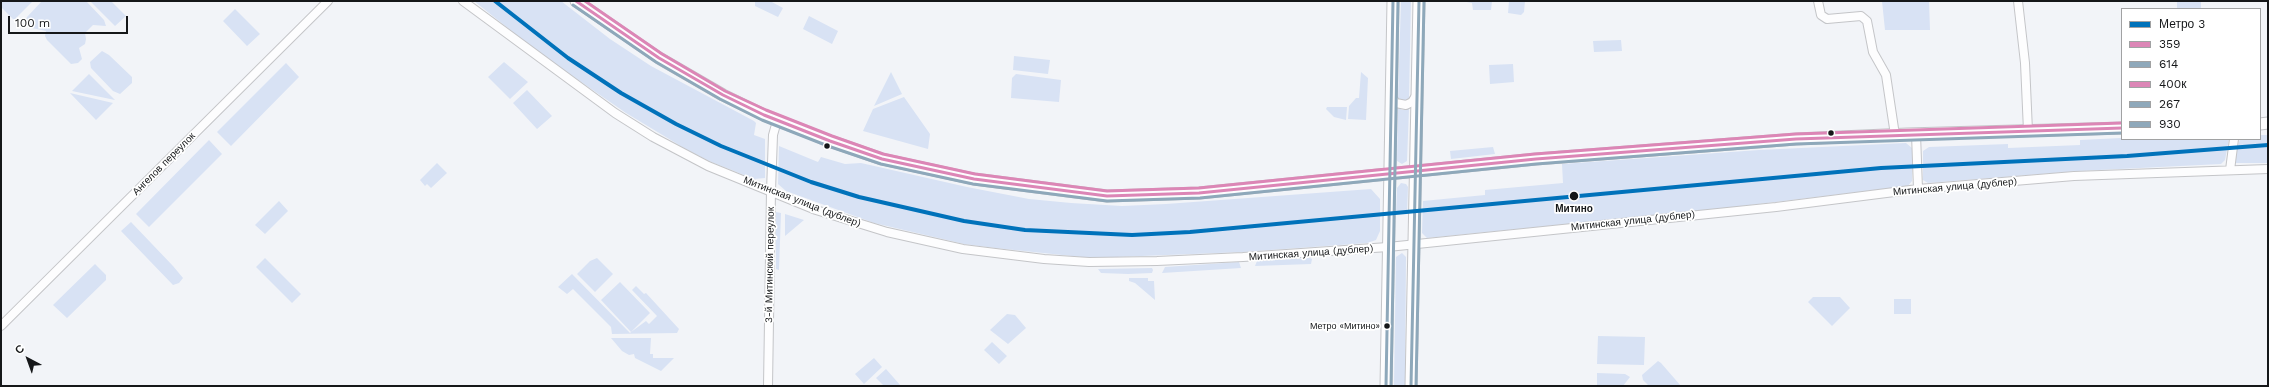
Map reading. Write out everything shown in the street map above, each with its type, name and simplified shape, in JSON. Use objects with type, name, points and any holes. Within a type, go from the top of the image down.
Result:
[{"type":"main road","points":[[576,1],[659,58],[723,95],[777,121],[850,149],[920,168],[1019,186],[1107,196],[1199,193],[1654,149],[1895,134],[2121,128]]},
{"type":"main road","points":[[1386,386],[1388,175],[1393,1]]},
{"type":"main road","points":[[1411,386],[1419,1]]},
{"type":"street","name":"Ангелов переулок","points":[[4,323],[328,1]]},
{"type":"street","name":"Митинская улица (дублер)","points":[[463,1],[552,68],[654,137],[708,166],[816,210],[887,232],[964,249],[1044,259],[1089,262],[1157,261],[1243,257],[1388,247],[1798,205],[1918,189],[2074,176],[2268,169]]},
{"type":"street","points":[[1818,1],[1821,15],[1827,19],[1861,16],[1867,21],[1873,52],[1886,75],[1895,134]]},
{"type":"street","points":[[2018,1],[2025,63],[2028,131]]},
{"type":"street","points":[[1390,93],[1394,102],[1403,105],[1412,102],[1417,94]]},
{"type":"street","name":"3-й Митинский переулок","points":[[768,386],[771,191],[773,135],[777,121]]},
{"type":"street","points":[[1916,134],[1918,189]]},
{"type":"street","points":[[2230,170],[2234,140]]},
{"type":"shaded area","points":[[1,1],[32,2],[14,20],[1,7]]},
{"type":"shaded area","points":[[42,1],[87,2],[104,20],[106,26],[93,25],[85,33],[85,44],[79,48],[82,59],[78,63],[71,64],[47,40],[45,36],[46,31],[23,26],[27,17]]},
{"type":"shaded area","points":[[90,1],[111,1],[126,16],[115,26]]},
{"type":"shaded area","points":[[474,1],[561,1],[610,39],[651,66],[754,121],[756,123],[754,135],[765,139],[765,178],[754,179],[709,161],[684,148],[626,113],[539,53]]},
{"type":"shaded area","points":[[755,1],[770,1],[783,8],[778,17],[755,6]]},
{"type":"shaded area","points":[[1401,1],[1411,1],[1409,99],[1404,102],[1398,98]]},
{"type":"shaded area","points":[[1461,1],[1492,1],[1491,10],[1473,10],[1472,3]]},
{"type":"shaded area","points":[[1509,1],[1525,1],[1524,12],[1521,15],[1508,13]]},
{"type":"shaded area","points":[[1882,1],[1929,1],[1930,30],[1885,30]]},
{"type":"shaded area","points":[[2177,1],[2201,1],[2201,8],[2177,8]]},
{"type":"shaded area","points":[[235,9],[260,34],[247,46],[223,21]]},
{"type":"shaded area","points":[[809,16],[838,31],[832,44],[803,29]]},
{"type":"shaded area","points":[[1621,40],[1622,51],[1594,52],[1593,41]]},
{"type":"shaded area","points":[[102,51],[109,55],[132,77],[132,83],[120,94],[113,91],[91,68],[90,62]]},
{"type":"shaded area","points":[[1014,56],[1050,60],[1048,74],[1013,70]]},
{"type":"shaded area","points":[[504,62],[528,82],[510,99],[488,77]]},
{"type":"shaded area","points":[[286,63],[299,77],[231,146],[217,132]]},
{"type":"shaded area","points":[[1513,64],[1514,82],[1490,84],[1489,65]]},
{"type":"shaded area","points":[[891,72],[902,94],[874,106]]},
{"type":"shaded area","points":[[1361,72],[1368,78],[1366,120],[1348,119],[1349,106],[1356,98],[1359,98]]},
{"type":"shaded area","points":[[89,74],[115,100],[72,91]]},
{"type":"shaded area","points":[[1016,74],[1061,80],[1059,102],[1011,98],[1012,78]]},
{"type":"shaded area","points":[[527,90],[552,116],[537,129],[513,103]]},
{"type":"shaded area","points":[[70,93],[113,103],[96,120]]},
{"type":"shaded area","points":[[904,97],[930,134],[928,149],[863,131],[873,109]]},
{"type":"shaded area","points":[[1327,107],[1347,107],[1346,120],[1334,117],[1326,109]]},
{"type":"shaded area","points":[[1398,108],[1403,110],[1409,109],[1407,161],[1402,164],[1397,161]]},
{"type":"shaded area","points":[[2261,135],[2268,135],[2268,163],[2235,163],[2234,161],[2240,140],[2261,140]]},
{"type":"shaded area","points":[[2121,138],[2121,140],[2229,140],[2225,160],[2221,164],[2079,171],[1928,183],[1923,180],[1923,151],[1929,147],[2008,144],[2008,148],[2080,145],[2080,140]]},
{"type":"shaded area","points":[[209,140],[222,154],[149,227],[136,214]]},
{"type":"shaded area","points":[[1906,143],[1912,148],[1912,181],[1908,186],[1709,210],[1427,238],[1422,233],[1423,201],[1485,195],[1485,190],[1563,183],[1562,164],[1759,150]]},
{"type":"shaded area","points":[[779,146],[818,162],[821,157],[845,164],[861,163],[967,187],[1029,199],[1071,203],[1122,206],[1166,204],[1371,189],[1380,199],[1380,231],[1376,240],[1367,243],[1243,252],[1091,258],[964,244],[874,223],[786,191],[778,184]]},
{"type":"shaded area","points":[[1493,147],[1495,154],[1451,159],[1450,151]]},
{"type":"shaded area","points":[[437,163],[447,173],[431,188],[427,184],[425,186],[420,180]]},
{"type":"shaded area","points":[[1401,183],[1406,184],[1408,187],[1407,213],[1396,214],[1397,188]]},
{"type":"shaded area","points":[[279,201],[288,211],[265,234],[255,225]]},
{"type":"shaded area","points":[[776,212],[781,213],[779,270],[776,269]]},
{"type":"shaded area","points":[[785,214],[804,220],[785,236]]},
{"type":"shaded area","points":[[131,222],[183,278],[179,283],[173,285],[121,231]]},
{"type":"shaded area","points":[[1402,253],[1406,257],[1405,386],[1394,386],[1396,257]]},
{"type":"shaded area","points":[[265,258],[301,294],[292,303],[256,267]]},
{"type":"shaded area","points":[[597,258],[613,274],[595,292],[577,274],[590,261]]},
{"type":"shaded area","points":[[1312,259],[1311,264],[1255,266],[1257,261]]},
{"type":"shaded area","points":[[1239,262],[1241,268],[1162,273],[1165,267]]},
{"type":"shaded area","points":[[95,264],[106,275],[106,280],[67,318],[53,305]]},
{"type":"shaded area","points":[[1152,268],[1152,273],[1128,274],[1101,273],[1098,269]]},
{"type":"shaded area","points":[[572,274],[630,333],[646,321],[649,324],[657,316],[632,290],[636,286],[644,294],[646,293],[679,329],[677,333],[612,334],[611,327],[573,289],[567,294],[558,287]]},
{"type":"shaded area","points":[[1129,278],[1148,278],[1148,281],[1154,281],[1155,300],[1135,283],[1129,281]]},
{"type":"shaded area","points":[[620,282],[650,313],[631,332],[601,300]]},
{"type":"shaded area","points":[[1813,297],[1840,297],[1850,308],[1832,326],[1808,302]]},
{"type":"shaded area","points":[[1894,299],[1911,299],[1911,314],[1894,314]]},
{"type":"shaded area","points":[[1007,314],[1015,315],[1026,328],[1008,344],[990,330]]},
{"type":"shaded area","points":[[1598,336],[1645,337],[1644,365],[1597,364]]},
{"type":"shaded area","points":[[611,338],[651,338],[650,354],[653,354],[653,358],[674,358],[661,371],[635,358],[634,354],[629,355],[622,351]]},
{"type":"shaded area","points":[[992,342],[1007,356],[999,364],[984,350]]},
{"type":"shaded area","points":[[874,358],[882,367],[864,384],[855,374]]},
{"type":"shaded area","points":[[1658,361],[1681,386],[1649,386],[1643,380],[1642,375]]},
{"type":"shaded area","points":[[886,369],[901,386],[884,386],[876,378]]},
{"type":"shaded area","points":[[1597,373],[1625,374],[1630,377],[1623,386],[1597,386]]},
{"type":"metro line","name":"3","points":[[495,1],[568,58],[621,93],[676,124],[721,146],[811,182],[859,197],[964,221],[1025,230],[1132,235],[1190,232],[1881,168],[2127,156],[2268,145]]},
{"type":"transit line","name":"359","points":[[576,1],[659,58],[723,95],[764,115],[830,141],[882,159],[974,179],[1107,196],[1199,193],[1536,159],[1796,139],[2121,128]]},
{"type":"transit line","name":"400к","points":[[585,1],[662,54],[725,91],[766,110],[832,136],[883,154],[975,174],[1107,191],[1199,188],[1535,154],[1796,134],[2121,123]]},
{"type":"transit line","name":"267","points":[[1386,386],[1393,1]]},
{"type":"transit line","name":"930","points":[[1391,386],[1398,1]]},
{"type":"transit line","name":"267","points":[[1411,386],[1419,1]]},
{"type":"transit line","name":"930","points":[[1416,386],[1424,1]]},
{"type":"transit line","name":"614","points":[[573,5],[656,62],[720,99],[762,120],[828,146],[881,164],[973,184],[1107,201],[1200,198],[1536,164],[1796,144],[2121,133]]},
{"type":"place","name":"Митино","points":[[1574,196]]},
{"type":"place","name":"Метро «Митино»","points":[[1387,326]]}]
